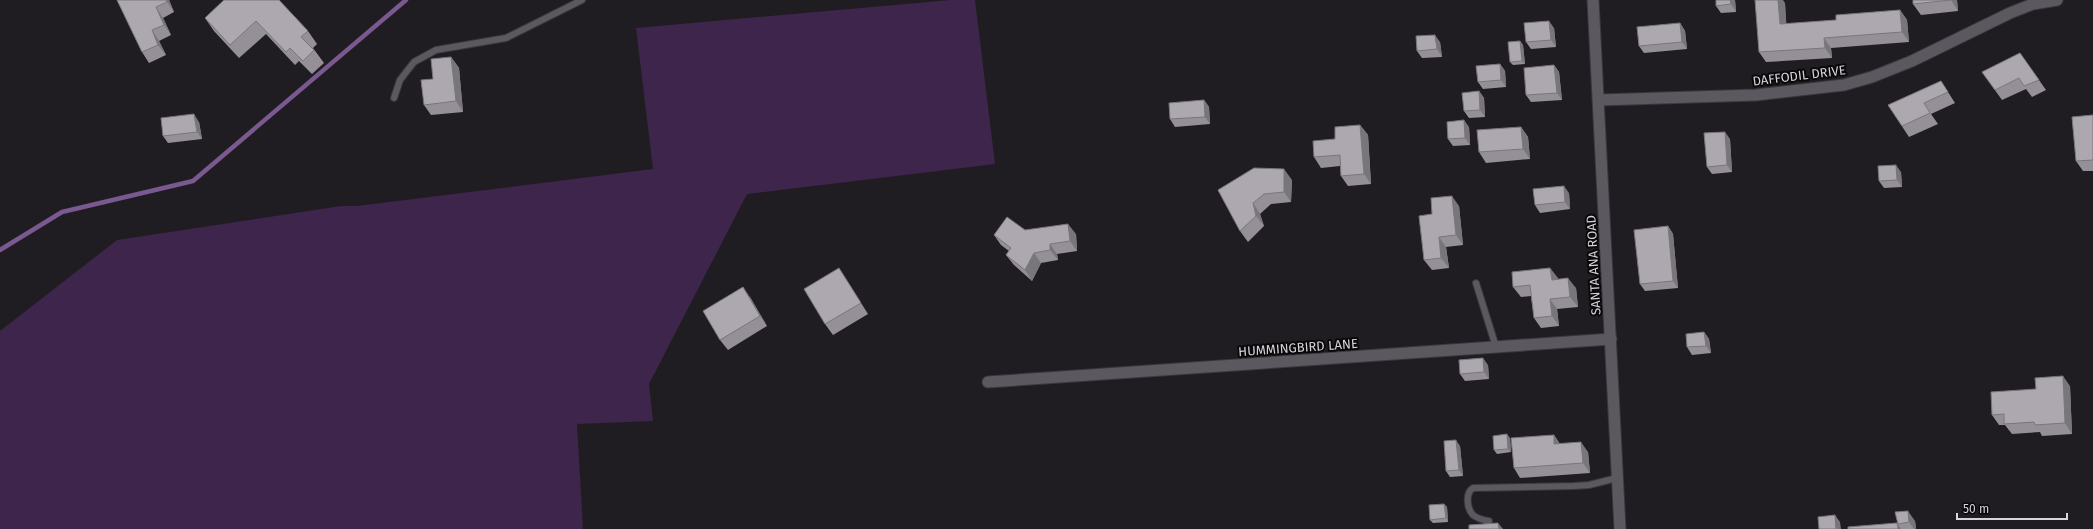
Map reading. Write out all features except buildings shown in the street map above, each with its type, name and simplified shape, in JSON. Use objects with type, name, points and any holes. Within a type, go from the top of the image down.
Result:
[{"type":"street","name":"SANTA ANA ROAD","points":[[1593,0],[1620,529]]},
{"type":"street","name":"DAFFODIL DRIVE","points":[[1598,100],[1756,95],[1844,85],[1872,77],[1912,61],[2010,13],[2033,4],[2057,0]]},
{"type":"street","name":"HUMMINGBIRD LANE","points":[[988,382],[1611,339]]},
{"type":"lane","points":[[394,98],[400,80],[414,62],[436,50],[506,38],[582,0]]},
{"type":"lane","points":[[1476,283],[1496,347]]},
{"type":"lane","points":[[1489,521],[1478,518],[1472,514],[1468,497],[1470,490],[1473,488],[1589,484],[1617,478]]},
{"type":"shaded area","points":[[951,0],[975,0],[995,164],[747,194],[649,384],[653,421],[577,424],[583,529],[0,529],[0,331],[117,240],[341,206],[357,206],[653,169],[636,28]]},
{"type":"waterway","points":[[0,250],[62,212],[193,181],[406,0]]}]
